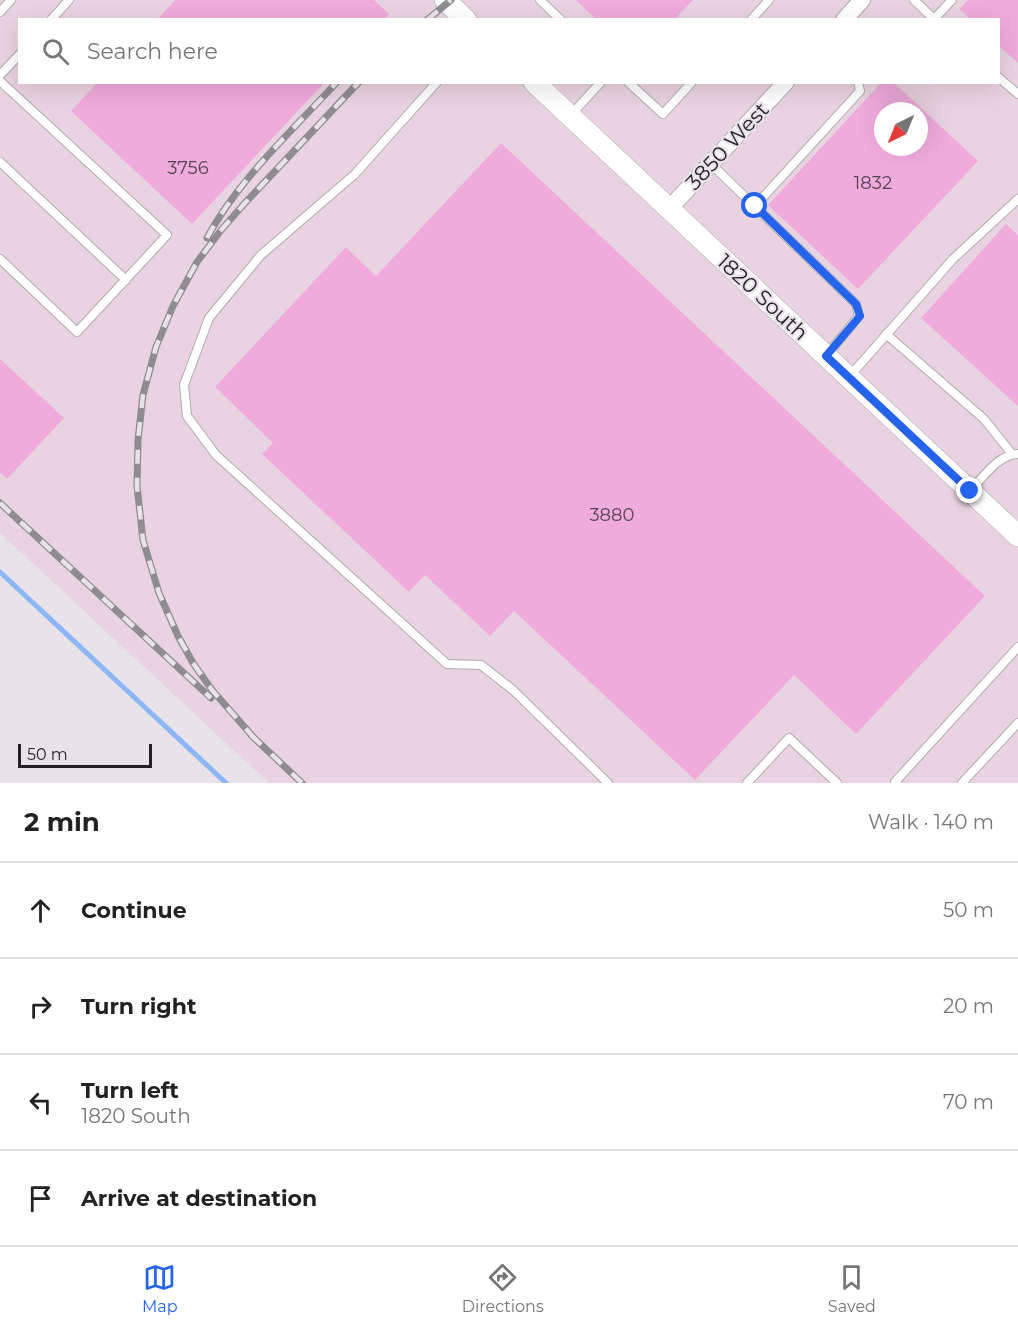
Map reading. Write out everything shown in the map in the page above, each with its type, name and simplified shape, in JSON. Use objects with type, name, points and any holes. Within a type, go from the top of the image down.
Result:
[{"type":"street","points":[[445,0],[464,18]]},
{"type":"street","points":[[846,18],[862,0]]},
{"type":"street","name":"1820 South","points":[[536,84],[970,491],[1013,528]]},
{"type":"street","name":"3850 West","points":[[669,209],[784,84]]},
{"type":"lane","points":[[0,12],[11,0]]},
{"type":"lane","points":[[53,18],[69,0]]},
{"type":"lane","points":[[540,0],[559,18]]},
{"type":"lane","points":[[753,18],[769,0]]},
{"type":"lane","points":[[914,0],[934,18]]},
{"type":"lane","points":[[936,18],[952,0]]},
{"type":"lane","points":[[0,75],[18,56]]},
{"type":"lane","points":[[1000,78],[1018,94]]},
{"type":"lane","points":[[0,81],[167,235],[77,332],[0,259]]},
{"type":"lane","points":[[435,84],[355,174],[261,255],[209,318],[183,385],[187,416],[216,455],[447,664],[480,665],[513,690],[608,783]]},
{"type":"lane","points":[[570,116],[599,84]]},
{"type":"lane","points":[[630,84],[663,114],[691,84]]},
{"type":"lane","points":[[755,206],[860,91],[858,84]]},
{"type":"lane","points":[[0,162],[126,280]]},
{"type":"lane","points":[[711,164],[856,304],[860,316],[826,356]]},
{"type":"lane","points":[[848,377],[953,259],[1018,199]]},
{"type":"lane","points":[[886,334],[984,419],[1015,454],[999,461],[970,491]]},
{"type":"lane","points":[[897,783],[895,782],[1018,647]]},
{"type":"lane","points":[[962,783],[1018,723]]},
{"type":"lane","points":[[747,783],[789,738],[837,783]]},
{"type":"shaded area","points":[[0,0],[1018,0],[1018,783],[269,783],[0,533]]},
{"type":"building","points":[[175,0],[374,0],[389,14],[386,18],[159,18]]},
{"type":"building","points":[[576,0],[693,0],[676,18],[595,18]]},
{"type":"building","points":[[968,0],[1018,0],[1018,63],[1000,47],[1000,18],[969,18],[960,9]]},
{"type":"building","points":[[96,84],[323,84],[192,224],[71,111]]},
{"type":"building","points":[[880,84],[895,84],[915,102],[874,102],[874,156],[928,156],[928,115],[978,161],[858,289],[768,205]]},
{"type":"building","points":[[501,143],[985,596],[856,734],[794,675],[695,780],[514,611],[490,636],[425,575],[409,592],[262,454],[273,443],[215,387],[346,247],[376,276]]},
{"type":"building","points":[[1006,224],[1018,235],[1018,406],[921,318]]},
{"type":"building","points":[[0,359],[64,418],[7,479],[0,472]]},
{"type":"waterway","points":[[0,572],[226,783]]},
{"type":"railway","points":[[429,18],[451,0]]},
{"type":"railway","points":[[207,238],[250,176],[335,84]]},
{"type":"railway","points":[[255,739],[212,690],[193,663],[159,593],[143,540],[137,486],[138,440],[143,395],[156,347],[173,306],[197,262],[245,203],[357,84]]},
{"type":"railway","points":[[0,503],[211,698]]},
{"type":"railway","points":[[251,735],[302,783]]},
{"type":"route","points":[[755,206],[856,304],[860,316],[826,356],[970,491]]}]
